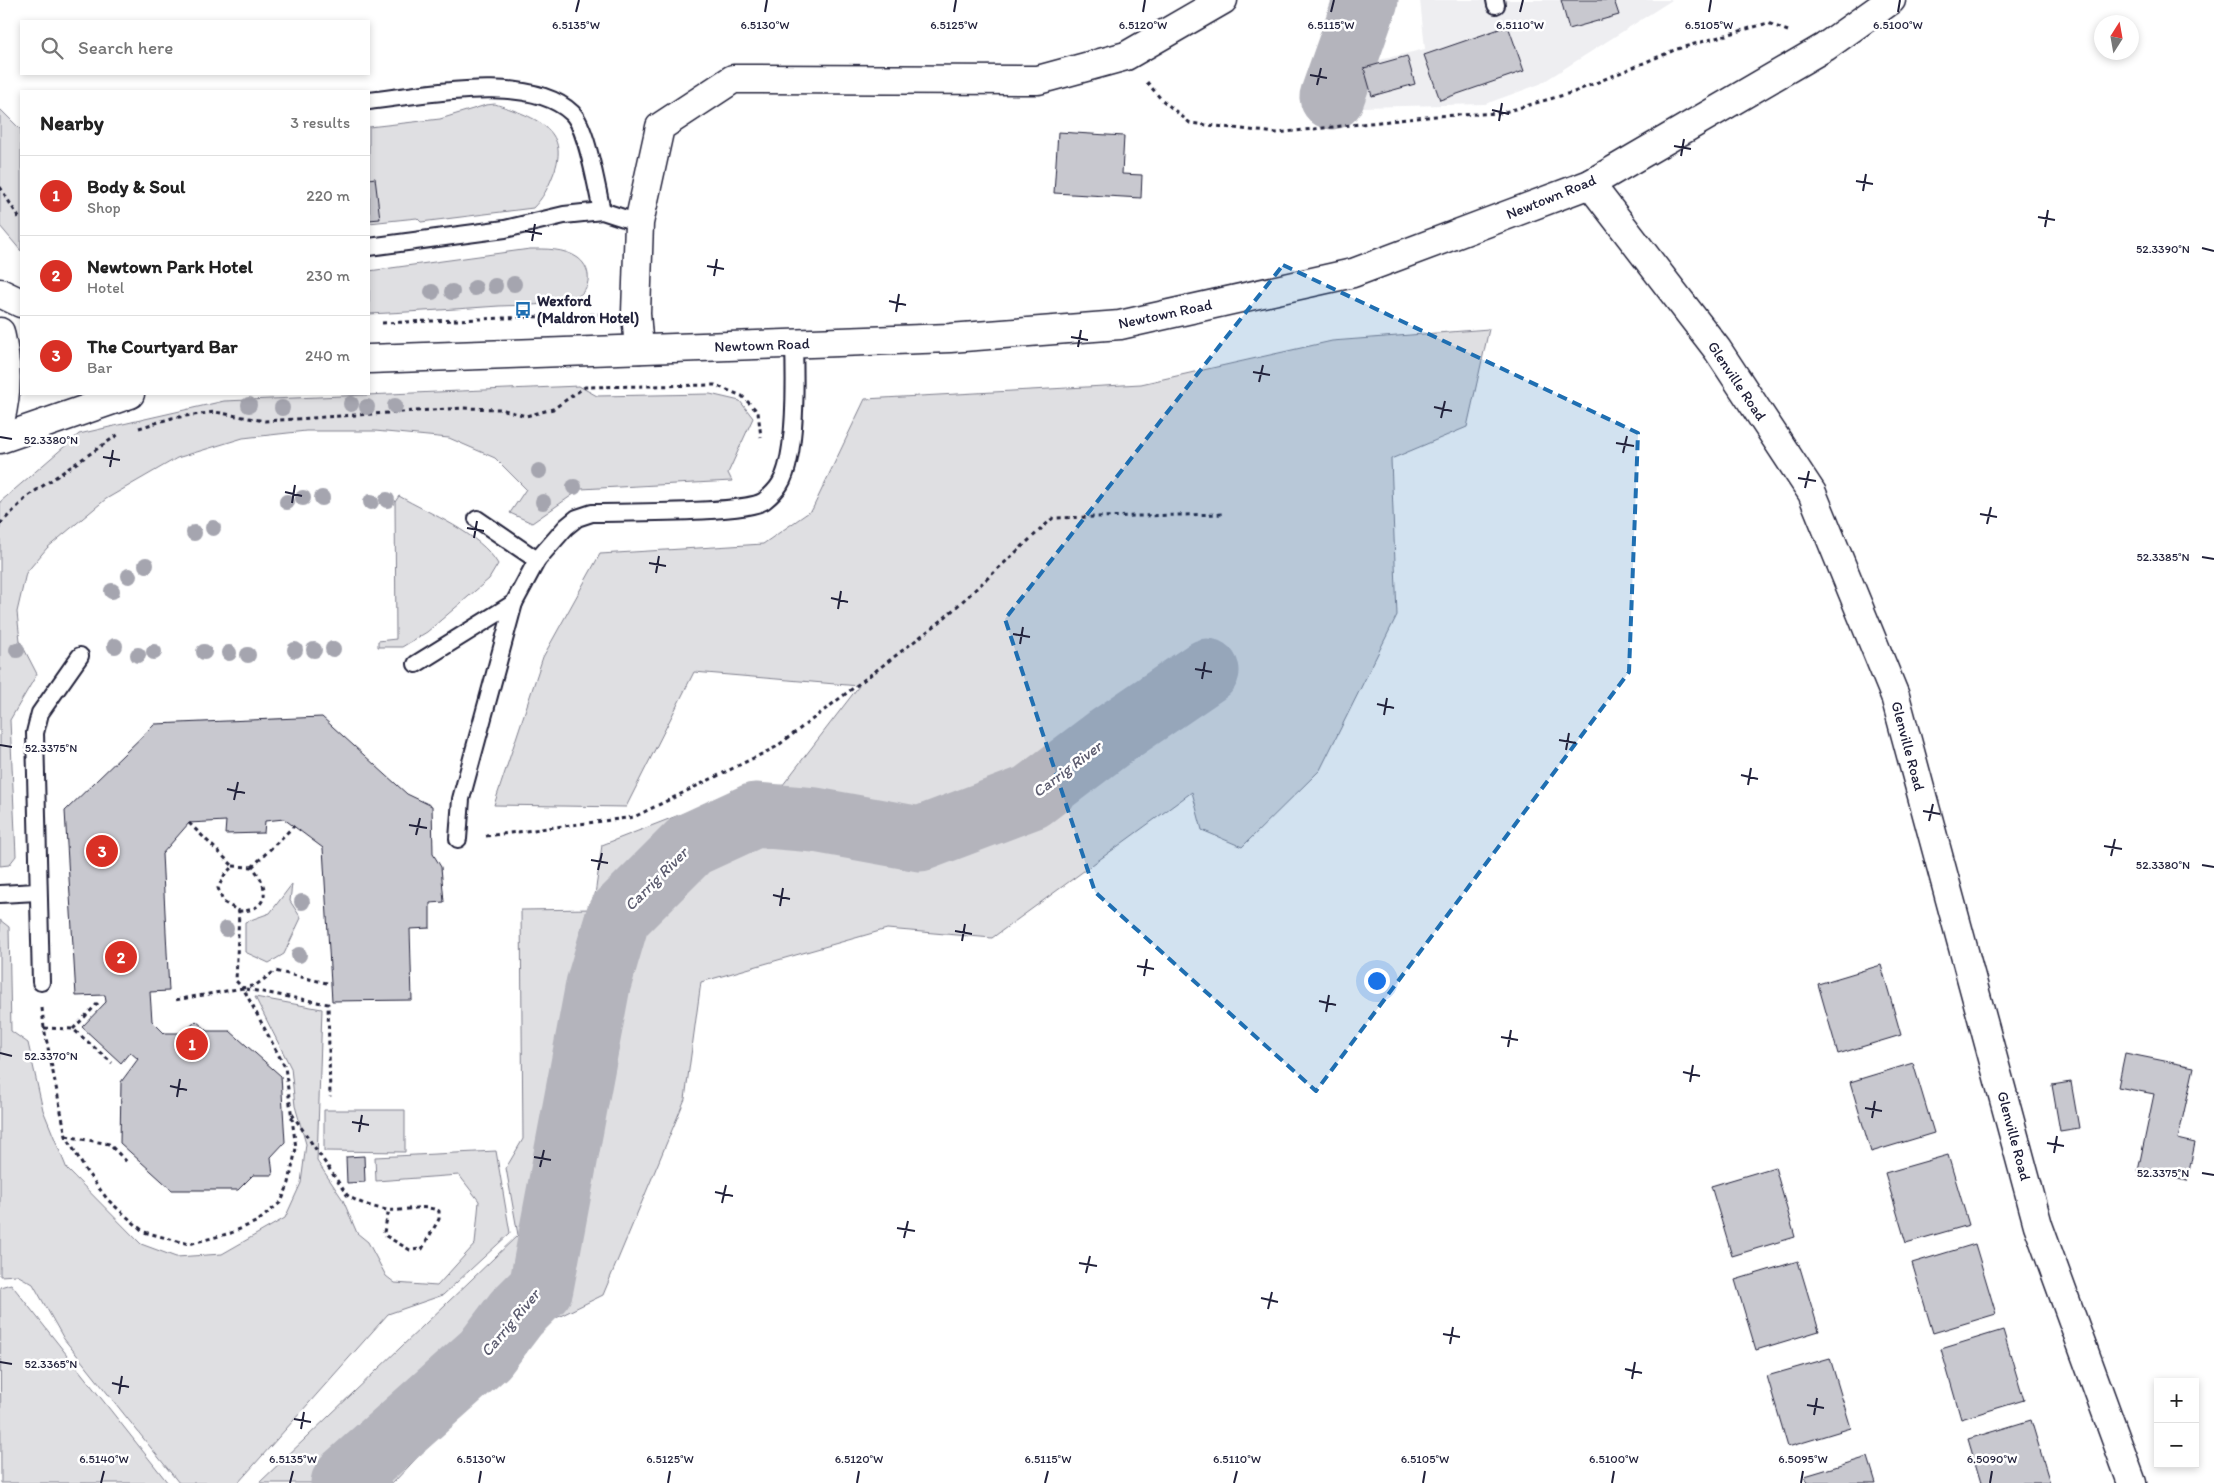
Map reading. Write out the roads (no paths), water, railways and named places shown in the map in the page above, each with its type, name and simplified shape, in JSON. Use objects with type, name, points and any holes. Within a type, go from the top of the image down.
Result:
[{"type":"main road","points":[[640,349],[636,313],[639,223],[660,127],[733,79],[1038,80],[1126,56],[1223,0]]},
{"type":"main road","name":"Newtown Road","points":[[370,359],[950,338],[1120,325],[1353,273],[1590,184],[1825,47],[1891,0]]},
{"type":"main road","name":"Glenville Road","points":[[1590,184],[1717,349],[1812,493],[1895,696],[2038,1225],[2132,1483]]},
{"type":"main road","points":[[0,293],[20,303]]},
{"type":"main road","points":[[0,332],[7,366],[6,400],[0,421]]},
{"type":"main road","points":[[0,439],[127,395]]},
{"type":"lane","points":[[370,101],[478,88],[528,92],[554,102],[573,114],[583,134],[602,211]]},
{"type":"lane","points":[[370,247],[505,229],[564,216],[602,211],[639,223]]},
{"type":"lane","points":[[458,839],[460,800],[514,603],[537,560],[566,527],[578,518],[592,513],[738,508],[763,501],[780,485],[788,464],[795,383],[794,344]]},
{"type":"lane","points":[[477,518],[537,560]]},
{"type":"lane","points":[[416,664],[514,603]]},
{"type":"lane","points":[[41,982],[37,892],[35,733],[40,713],[80,656]]},
{"type":"lane","points":[[0,894],[37,892]]},
{"type":"waterway","name":"Carrig River","points":[[1332,97],[1366,0]]},
{"type":"waterway","name":"Carrig River","points":[[343,1483],[346,1478],[485,1354],[516,1313],[541,1288],[598,985],[618,917],[690,845],[755,815],[815,820],[920,839],[1031,797],[1109,738],[1207,671]]},
{"type":"place","name":"Wexford (Maldron Hotel)","points":[[523,310]]},
{"type":"place","name":"The Courtyard Bar","points":[[102,851]]},
{"type":"place","name":"Newtown Park Hotel","points":[[121,957]]},
{"type":"place","name":"Body & Soul","points":[[192,1044]]}]
